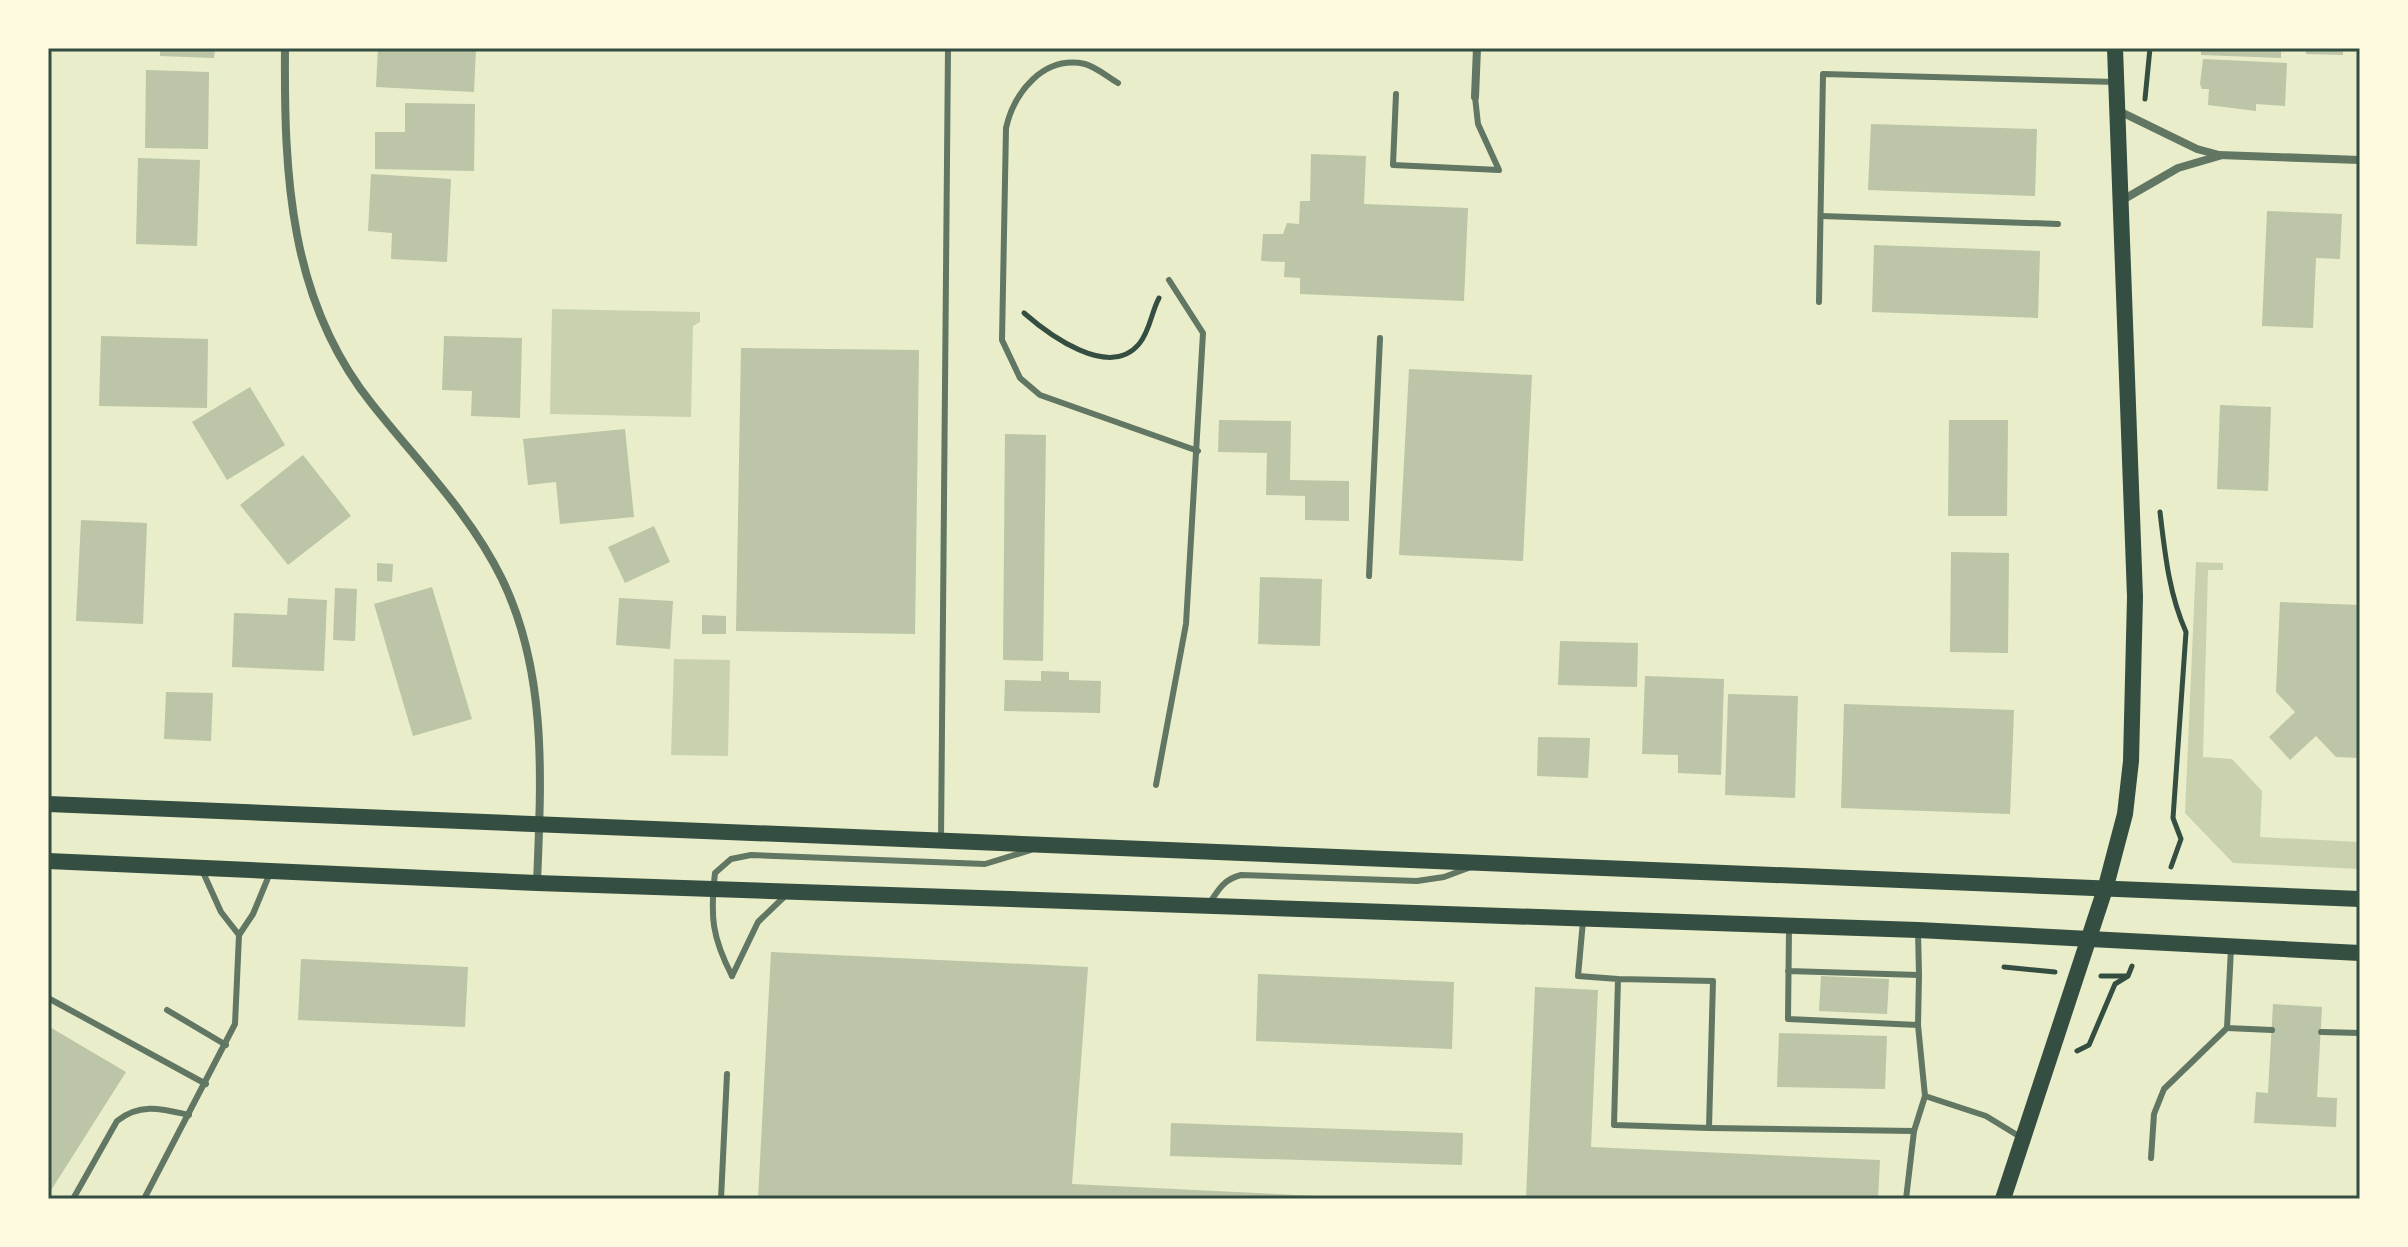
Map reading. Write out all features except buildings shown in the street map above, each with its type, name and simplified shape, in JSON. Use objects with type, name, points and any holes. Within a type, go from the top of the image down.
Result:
[{"type":"main road","points":[[2003,1199],[2090,938],[2125,814],[2133,712],[2135,597],[2118,203],[2115,48]]},
{"type":"main road","points":[[48,804],[2106,886],[2360,899]]},
{"type":"main road","points":[[48,861],[537,883],[1918,930],[2360,953]]},
{"type":"street","points":[[285,48],[286,174],[296,242],[322,321],[348,371],[461,513],[502,580],[536,693],[541,771],[537,883]]},
{"type":"street","points":[[1475,97],[1477,48]]},
{"type":"street","points":[[2116,109],[2145,126],[2219,155],[2360,160]]},
{"type":"street","points":[[2118,203],[2178,168],[2219,155]]},
{"type":"lane","points":[[941,840],[948,48]]},
{"type":"lane","points":[[1118,83],[1086,64],[1060,65],[1030,79],[1011,105],[1006,128],[1002,340],[1020,378],[1040,395],[1198,451]]},
{"type":"lane","points":[[1819,302],[1823,74],[2116,82]]},
{"type":"lane","points":[[1396,94],[1393,165],[1499,170],[1478,124],[1475,97]]},
{"type":"lane","points":[[1821,216],[2058,224]]},
{"type":"lane","points":[[1156,785],[1186,624],[1203,333],[1169,280]]},
{"type":"lane","points":[[1369,576],[1380,338]]},
{"type":"lane","points":[[790,892],[771,906],[758,922],[732,976],[713,936],[715,873],[722,864],[742,856],[985,864],[1048,844]]},
{"type":"lane","points":[[1208,905],[1221,886],[1231,877],[1241,875],[1431,880],[1489,861]]},
{"type":"lane","points":[[201,867],[221,912],[239,935]]},
{"type":"lane","points":[[144,1199],[235,1024],[239,935],[253,914],[271,870]]},
{"type":"lane","points":[[1583,918],[1578,976],[1713,981],[1709,1128]]},
{"type":"lane","points":[[1789,925],[1788,1019],[1918,1025]]},
{"type":"lane","points":[[1906,1199],[1914,1131],[1925,1096],[1918,1025],[1918,930]]},
{"type":"lane","points":[[2151,1158],[2154,1114],[2164,1089],[2227,1028],[2231,946]]},
{"type":"lane","points":[[1788,971],[1919,975]]},
{"type":"lane","points":[[1618,979],[1614,1125],[1914,1131]]},
{"type":"lane","points":[[48,998],[206,1084]]},
{"type":"lane","points":[[167,1010],[226,1045]]},
{"type":"lane","points":[[2227,1028],[2272,1030]]},
{"type":"lane","points":[[2321,1032],[2360,1033]]},
{"type":"lane","points":[[721,1199],[727,1074]]},
{"type":"lane","points":[[1925,1096],[1986,1116],[2023,1139]]},
{"type":"lane","points":[[73,1199],[117,1121],[125,1114],[154,1107],[189,1115]]},
{"type":"path","points":[[2144,102],[2150,48]]},
{"type":"path","points":[[1003,290],[1045,332],[1070,347],[1095,355],[1120,355],[1136,348],[1146,335],[1153,308],[1169,280]]},
{"type":"path","points":[[2166,566],[2176,610],[2186,632],[2173,818],[2181,839],[2178,850]]},
{"type":"path","points":[[2048,1065],[2089,1045],[2115,984],[2128,976]]},
{"type":"green space","points":[[552,309],[700,312],[700,322],[693,326],[691,417],[550,414]]},
{"type":"green space","points":[[2196,562],[2223,563],[2223,570],[2208,570],[2203,757],[2232,759],[2262,791],[2260,837],[2360,842],[2360,869],[2233,863],[2185,813]]},
{"type":"green space","points":[[674,659],[730,660],[728,756],[671,755]]}]
